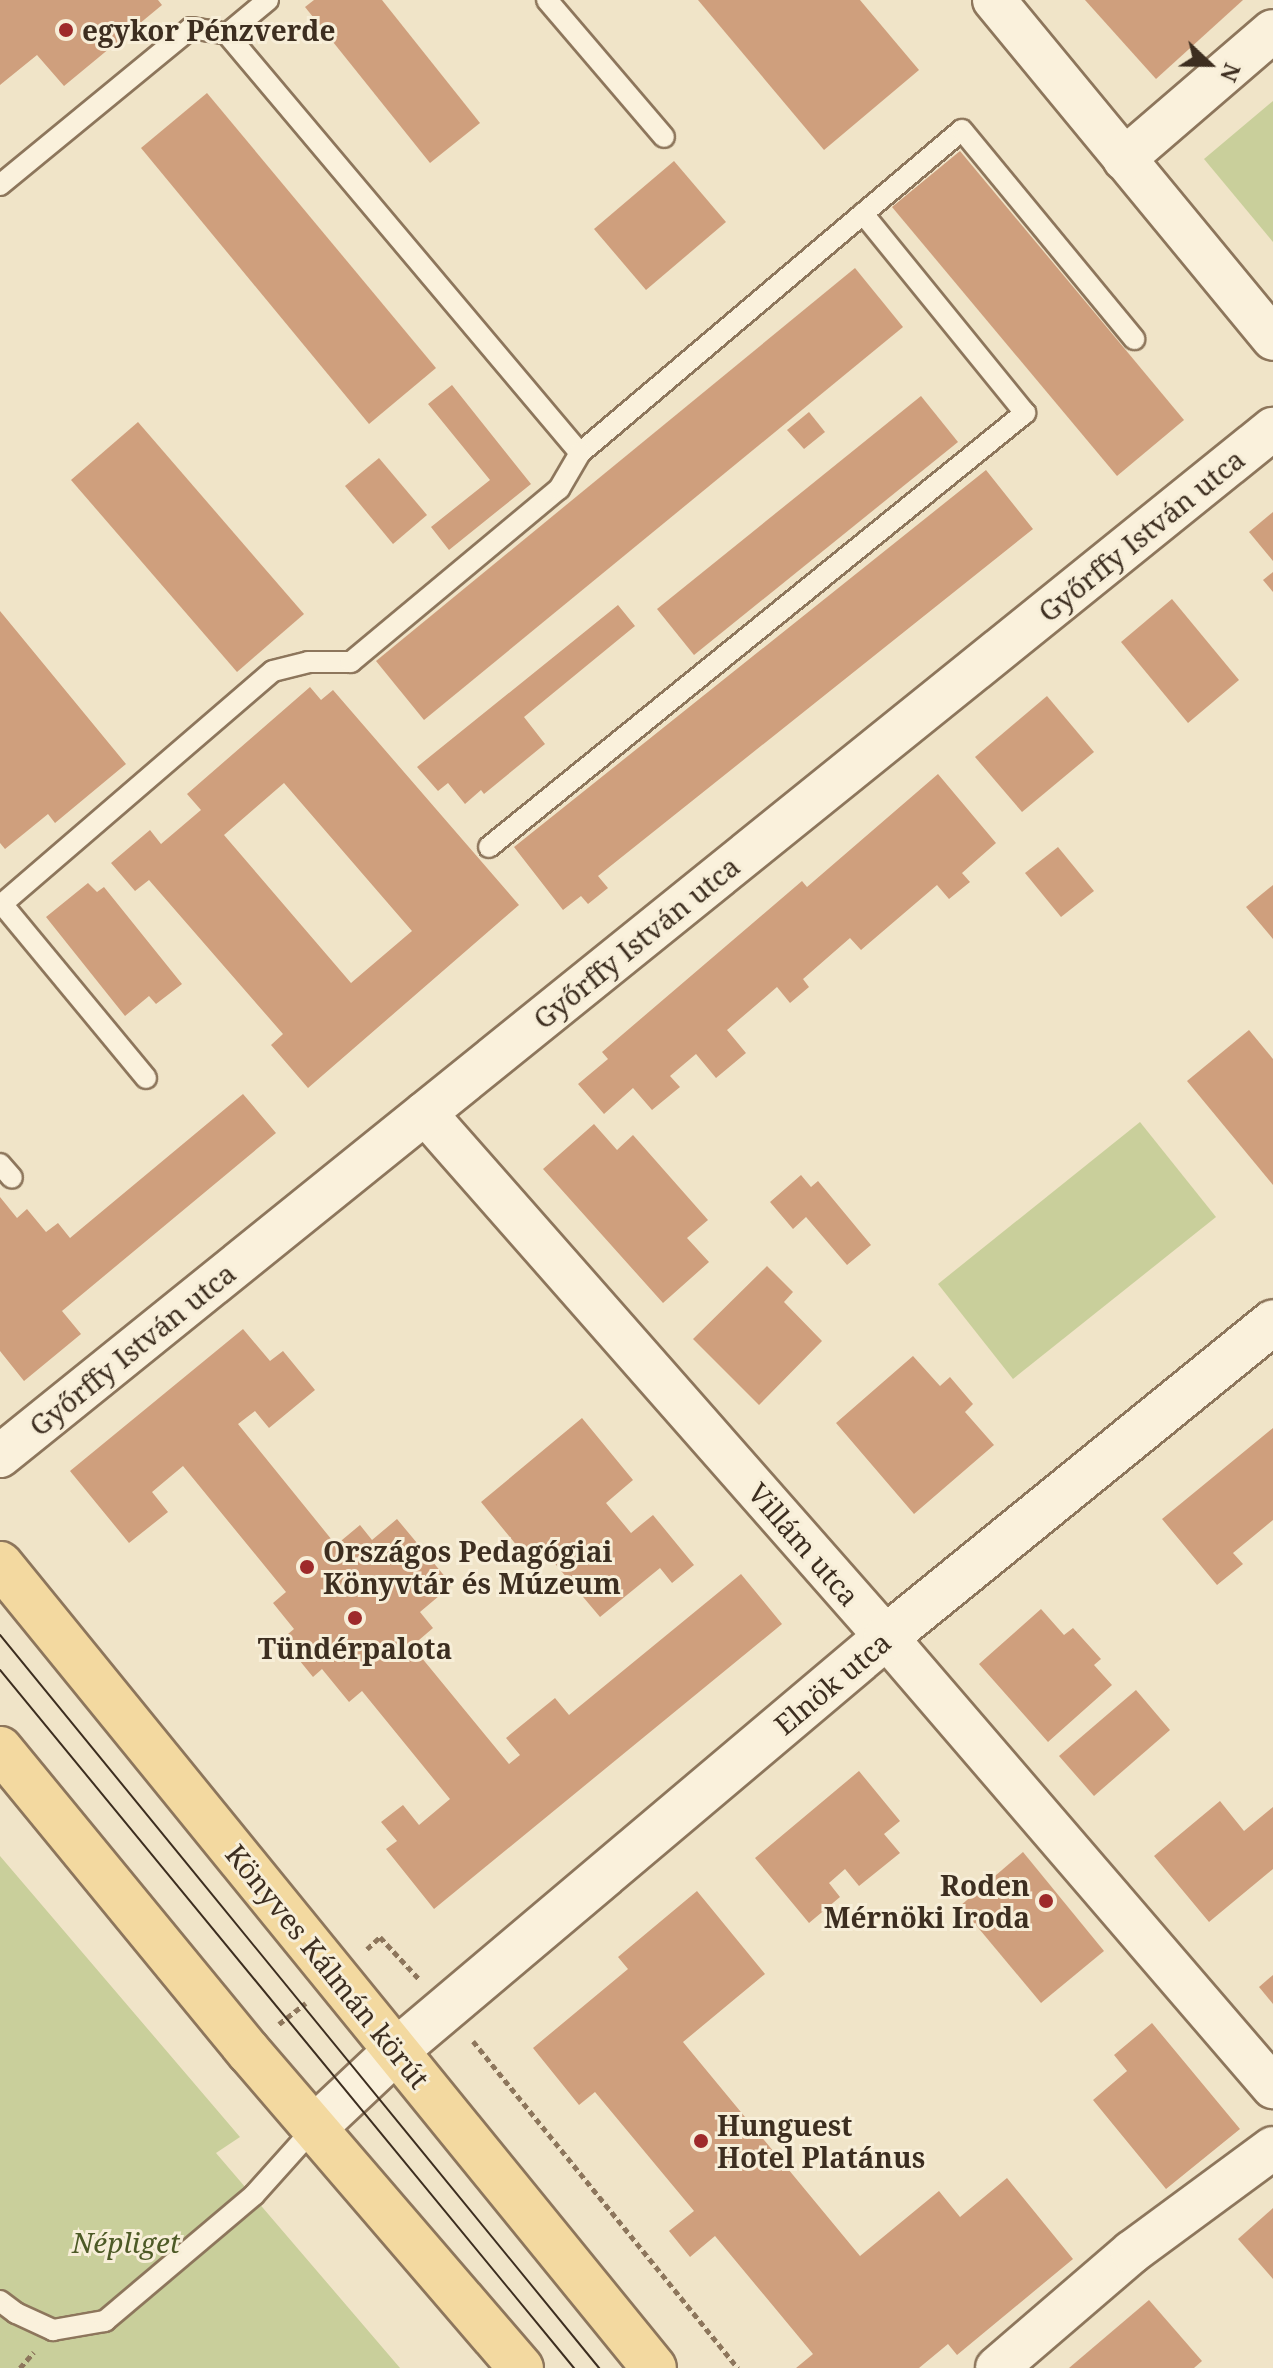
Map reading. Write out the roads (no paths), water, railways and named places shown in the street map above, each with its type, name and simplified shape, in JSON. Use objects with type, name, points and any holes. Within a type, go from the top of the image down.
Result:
[{"type":"main road","name":"Könyves Kálmán körút","points":[[0,1564],[654,2368]]},
{"type":"main road","points":[[0,1749],[315,2127],[521,2368]]},
{"type":"street","points":[[994,0],[1273,339]]},
{"type":"street","points":[[1124,159],[1273,31]]},
{"type":"street","name":"Győrffy István utca","points":[[0,1456],[1273,429]]},
{"type":"street","name":"Villám utca","points":[[425,1113],[886,1637],[1273,2087]]},
{"type":"street","name":"Elnök utca","points":[[315,2127],[397,2050],[886,1637],[1273,1322]]},
{"type":"street","points":[[997,2368],[1132,2252],[1273,2148]]},
{"type":"lane","points":[[227,34],[268,0]]},
{"type":"lane","points":[[547,0],[664,137]]},
{"type":"lane","points":[[0,185],[191,28],[227,34],[580,453]]},
{"type":"lane","points":[[146,1078],[1,903],[273,671],[308,662],[351,662],[559,489],[580,453],[962,130],[1134,339]]},
{"type":"lane","points":[[489,847],[1025,413],[863,214]]},
{"type":"lane","points":[[0,2301],[16,2313],[53,2330],[105,2321],[254,2195],[315,2127]]},
{"type":"tram line","points":[[0,1635],[599,2368]]},
{"type":"tram line","points":[[0,1670],[574,2368]]},
{"type":"place","name":"egykor Pénzverde","points":[[66,30]]},
{"type":"place","name":"Országos Pedagógiai Könyvtár és Múzeum","points":[[307,1567]]},
{"type":"place","name":"Tündérpalota","points":[[355,1618]]},
{"type":"place","name":"Roden Mérnöki Iroda","points":[[1046,1901]]},
{"type":"place","name":"Hunguest Hotel Platánus","points":[[701,2141]]},
{"type":"park label","name":"Népliget","points":[[126,2242]]}]
